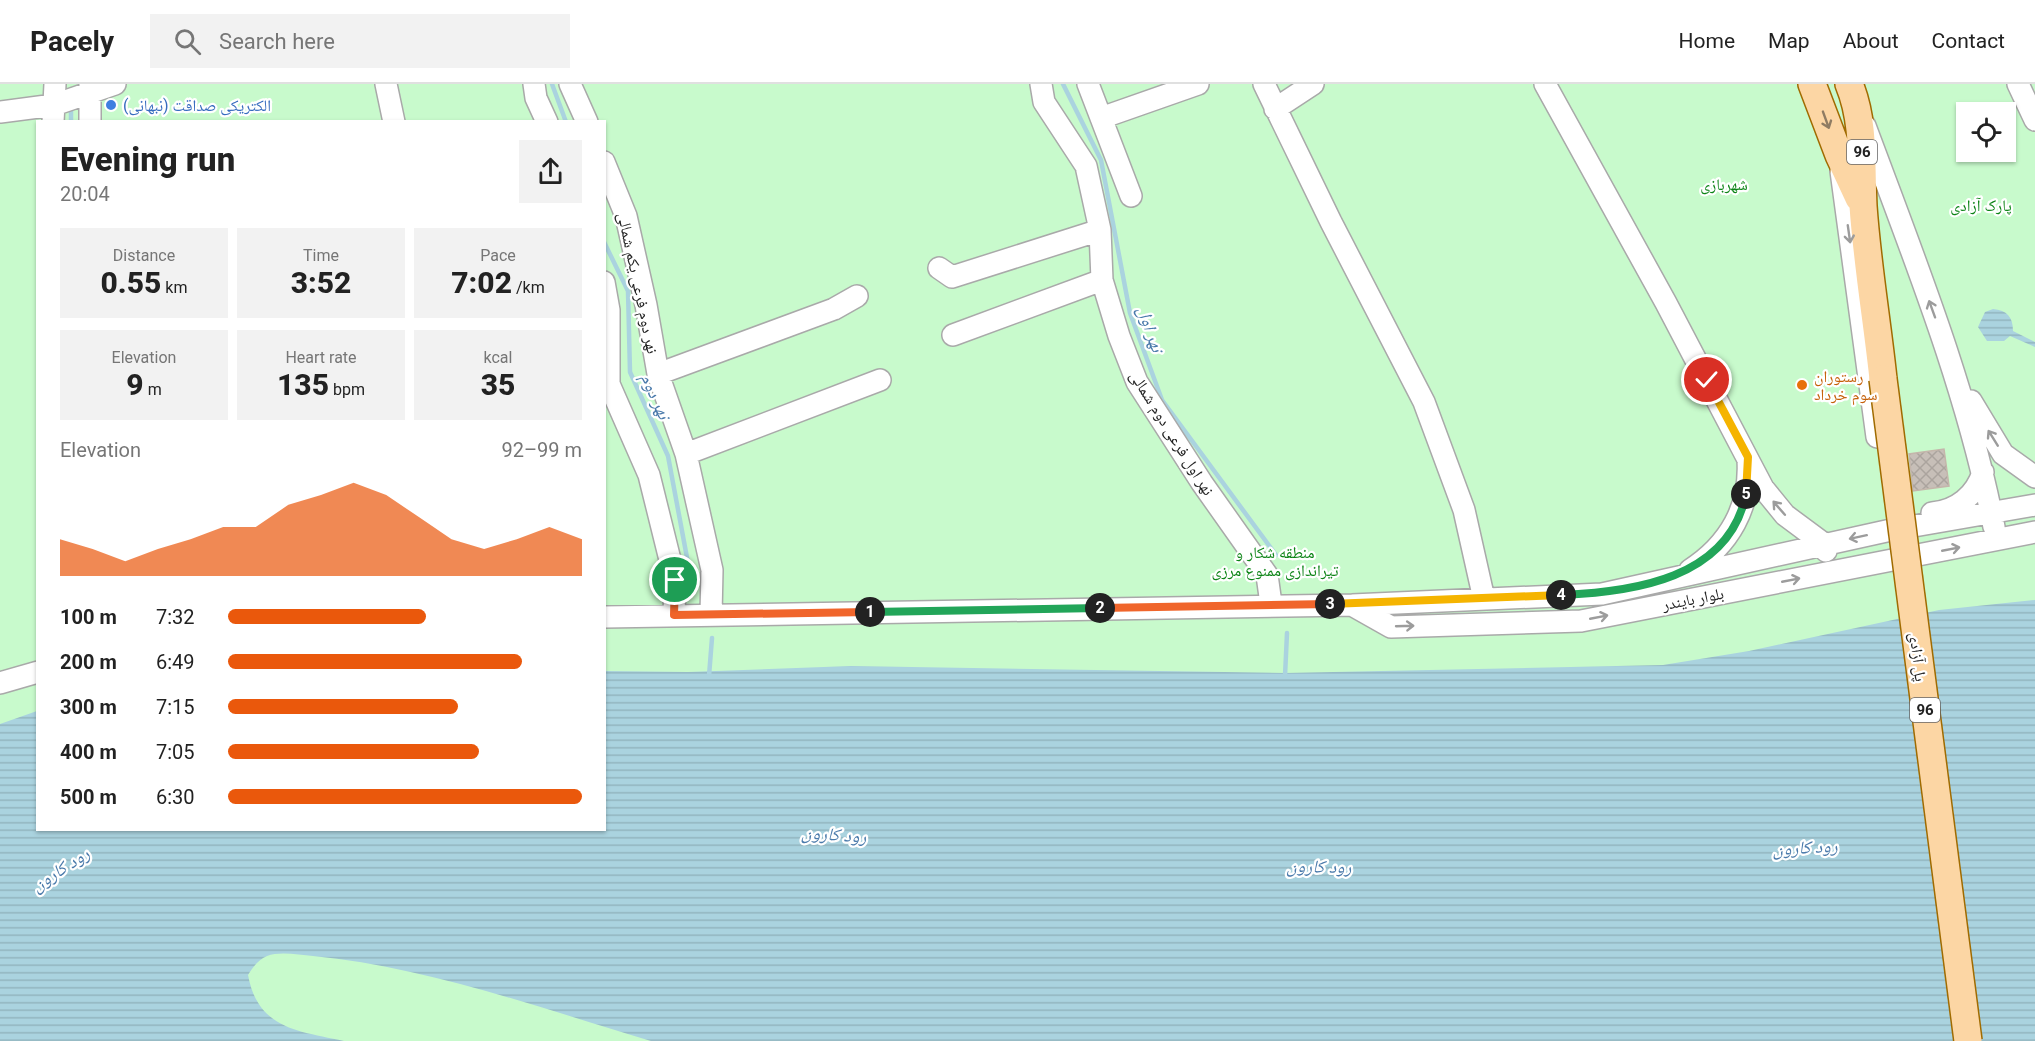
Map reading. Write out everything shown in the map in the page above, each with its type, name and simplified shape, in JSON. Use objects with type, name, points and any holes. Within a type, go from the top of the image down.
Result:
[{"type":"main road","name":"96","points":[[1812,84],[1839,155],[1863,208]]},
{"type":"main road","name":"96","points":[[1852,91],[1862,146],[1863,208]]},
{"type":"main road","name":"پل آزادی","points":[[1863,208],[1968,1041]]},
{"type":"street","points":[[0,112],[69,98],[115,84]]},
{"type":"street","points":[[386,84],[394,120]]},
{"type":"street","points":[[534,84],[536,99],[546,120]]},
{"type":"street","points":[[570,84],[586,120]]},
{"type":"street","name":"نهر اول فرعی دوم شمالی","points":[[1041,84],[1044,102],[1086,166],[1100,230],[1102,280],[1119,336],[1137,381],[1202,483],[1267,575],[1271,604]]},
{"type":"street","points":[[1088,84],[1131,196]]},
{"type":"street","points":[[1101,118],[1198,84]]},
{"type":"street","points":[[1264,84],[1424,402],[1464,510],[1485,599]]},
{"type":"street","points":[[1275,109],[1313,84]]},
{"type":"street","points":[[1545,84],[1666,303],[1763,488],[1785,515],[1824,544],[1832,572]]},
{"type":"street","points":[[2018,84],[2035,120]]},
{"type":"street","points":[[1852,91],[1952,364],[1983,472],[1997,540]]},
{"type":"street","points":[[69,98],[88,120]]},
{"type":"street","points":[[1839,155],[1891,530]]},
{"type":"street","name":"نهر دوم فرعی یکم شمالی","points":[[606,167],[626,216],[658,374],[686,454],[712,570],[711,615]]},
{"type":"street","points":[[939,268],[952,277],[1100,230]]},
{"type":"street","points":[[952,335],[1102,280]]},
{"type":"street","points":[[606,293],[609,310],[609,384],[649,475],[675,580],[674,615]]},
{"type":"street","points":[[658,374],[834,309],[857,296]]},
{"type":"street","points":[[1952,364],[1977,414],[2003,454],[2035,477]]},
{"type":"street","points":[[686,454],[880,380]]},
{"type":"street","points":[[1676,576],[1703,561],[1725,539],[1734,526],[1748,486],[1748,457]]},
{"type":"street","points":[[1885,496],[1914,512],[1925,514],[1947,511],[1966,500],[1974,491],[1983,472]]},
{"type":"street","name":"بلوار بایندر","points":[[606,616],[1352,604],[1602,594],[1891,530],[2035,505]]},
{"type":"street","name":"بلوار بایندر","points":[[1352,604],[1391,627],[1581,621],[2035,532]]},
{"type":"street","points":[[0,683],[36,673]]},
{"type":"green space","name":"منطقه شکار و تیراندازی ممنوع مرزی","points":[[0,84],[2035,84],[2035,1041],[0,1041]]},
{"type":"water","points":[[1993,309],[2008,315],[2013,331],[2035,342],[2035,347],[2010,336],[2004,341],[1987,341],[1978,327],[1985,312]]},
{"type":"water","name":"رود کارون","points":[[2035,600],[2035,1041],[651,1041],[440,979],[355,961],[284,954],[264,958],[248,975],[253,993],[261,1007],[271,1017],[296,1030],[344,1041],[0,1041],[0,724],[36,711],[36,831],[606,831],[606,671],[688,672],[851,666],[1285,673],[1663,665],[1749,651],[1939,610]]},
{"type":"building","points":[[1944,449],[1949,486],[1913,491],[1909,454]]},
{"type":"waterway","name":"نهر دوم","points":[[552,84],[565,120]]},
{"type":"waterway","name":"نهر اول","points":[[1063,84],[1101,160],[1130,313],[1162,400],[1276,555]]},
{"type":"waterway","points":[[71,106],[71,120]]},
{"type":"waterway","name":"نهر دوم","points":[[606,246],[628,291],[630,372],[668,456],[688,563]]},
{"type":"waterway","points":[[1285,676],[1287,633]]},
{"type":"waterway","points":[[709,676],[712,638]]},
{"type":"place","name":"الکتریکی صداقت (نبهانی)","points":[[111,105]]},
{"type":"place","name":"رستوران سوم خرداد","points":[[1802,385]]},
{"type":"route","points":[[675,580],[674,615],[1295,603],[1352,604],[1602,594],[1676,576],[1690,569],[1715,551],[1734,526],[1748,486],[1748,457],[1707,380]]},
{"type":"park label","name":"شهربازی","points":[[1724,184]]},
{"type":"park label","name":"پارک آزادی","points":[[1981,205]]}]
